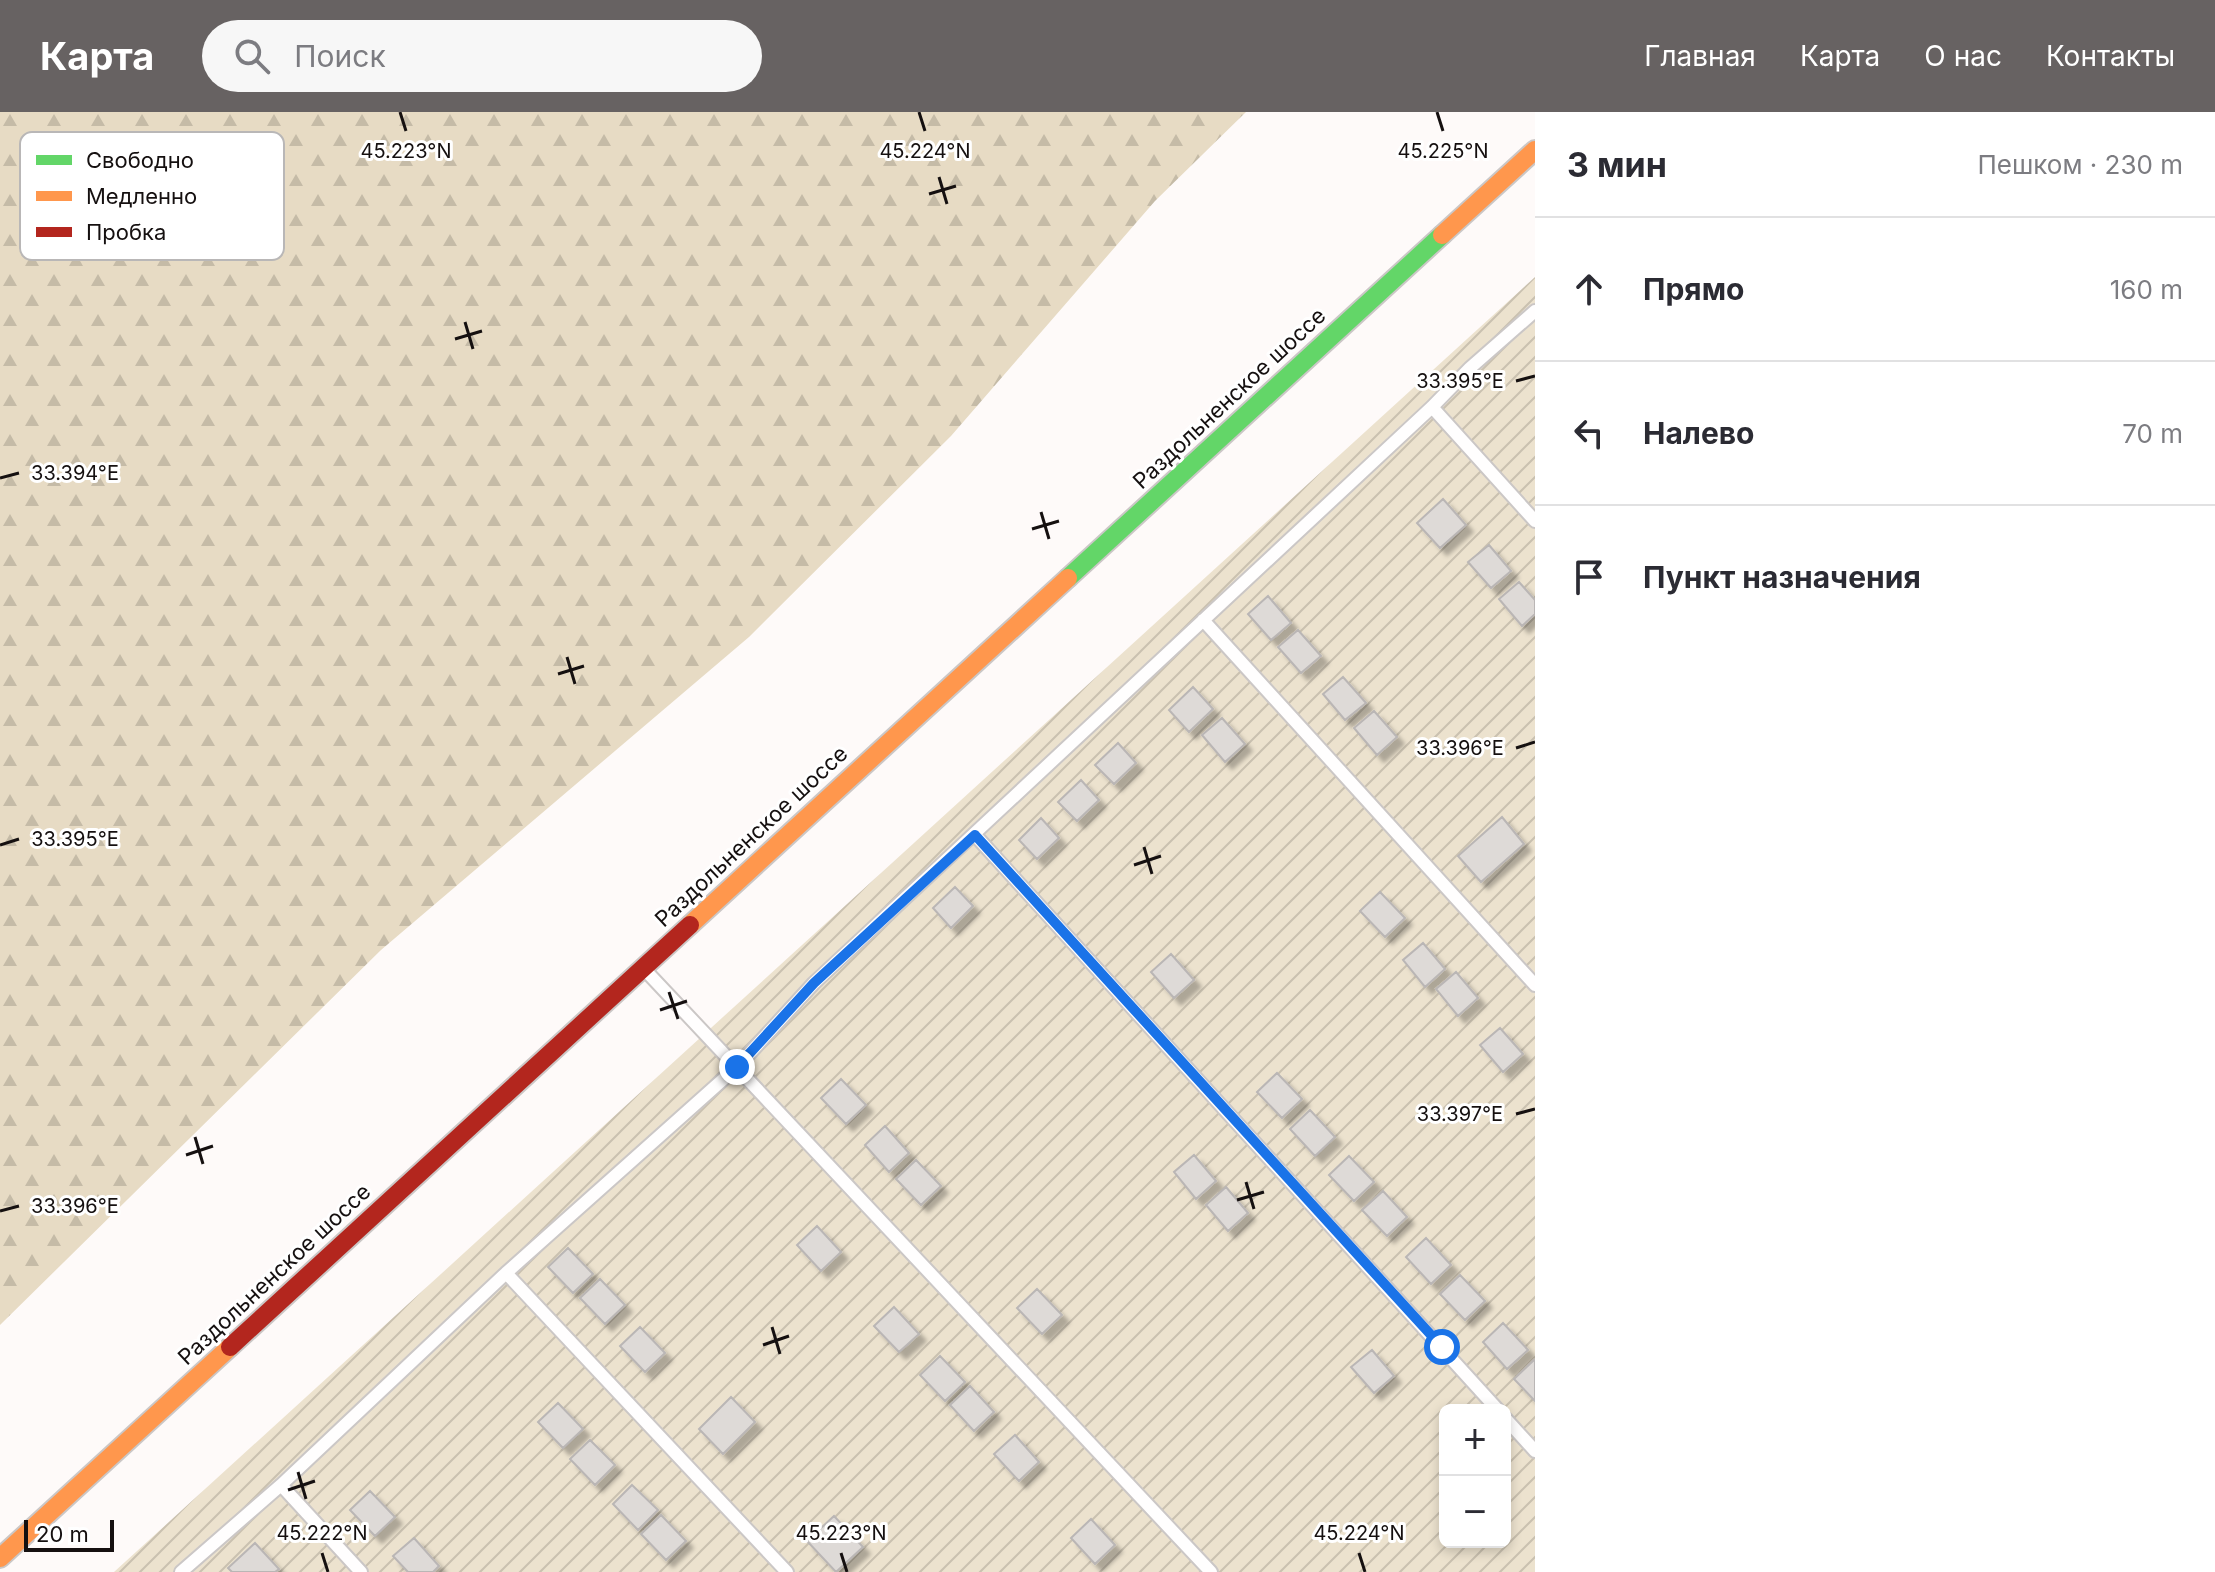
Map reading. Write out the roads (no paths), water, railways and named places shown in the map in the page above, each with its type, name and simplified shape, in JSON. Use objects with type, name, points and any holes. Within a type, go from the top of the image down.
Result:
[{"type":"main road","name":"Раздольненское шоссе","points":[[0,1558],[1535,150]]},
{"type":"lane","points":[[181,1572],[281,1485],[506,1273],[737,1067],[814,983],[1432,407],[1470,368],[1535,311]]},
{"type":"lane","points":[[1432,407],[1535,521]]},
{"type":"lane","points":[[1203,620],[1535,985]]},
{"type":"lane","points":[[975,835],[1493,1404]]},
{"type":"lane","points":[[643,968],[1211,1572]]},
{"type":"lane","points":[[506,1273],[787,1572]]},
{"type":"lane","points":[[1511,1425],[1535,1451]]},
{"type":"lane","points":[[281,1485],[361,1572]]}]
